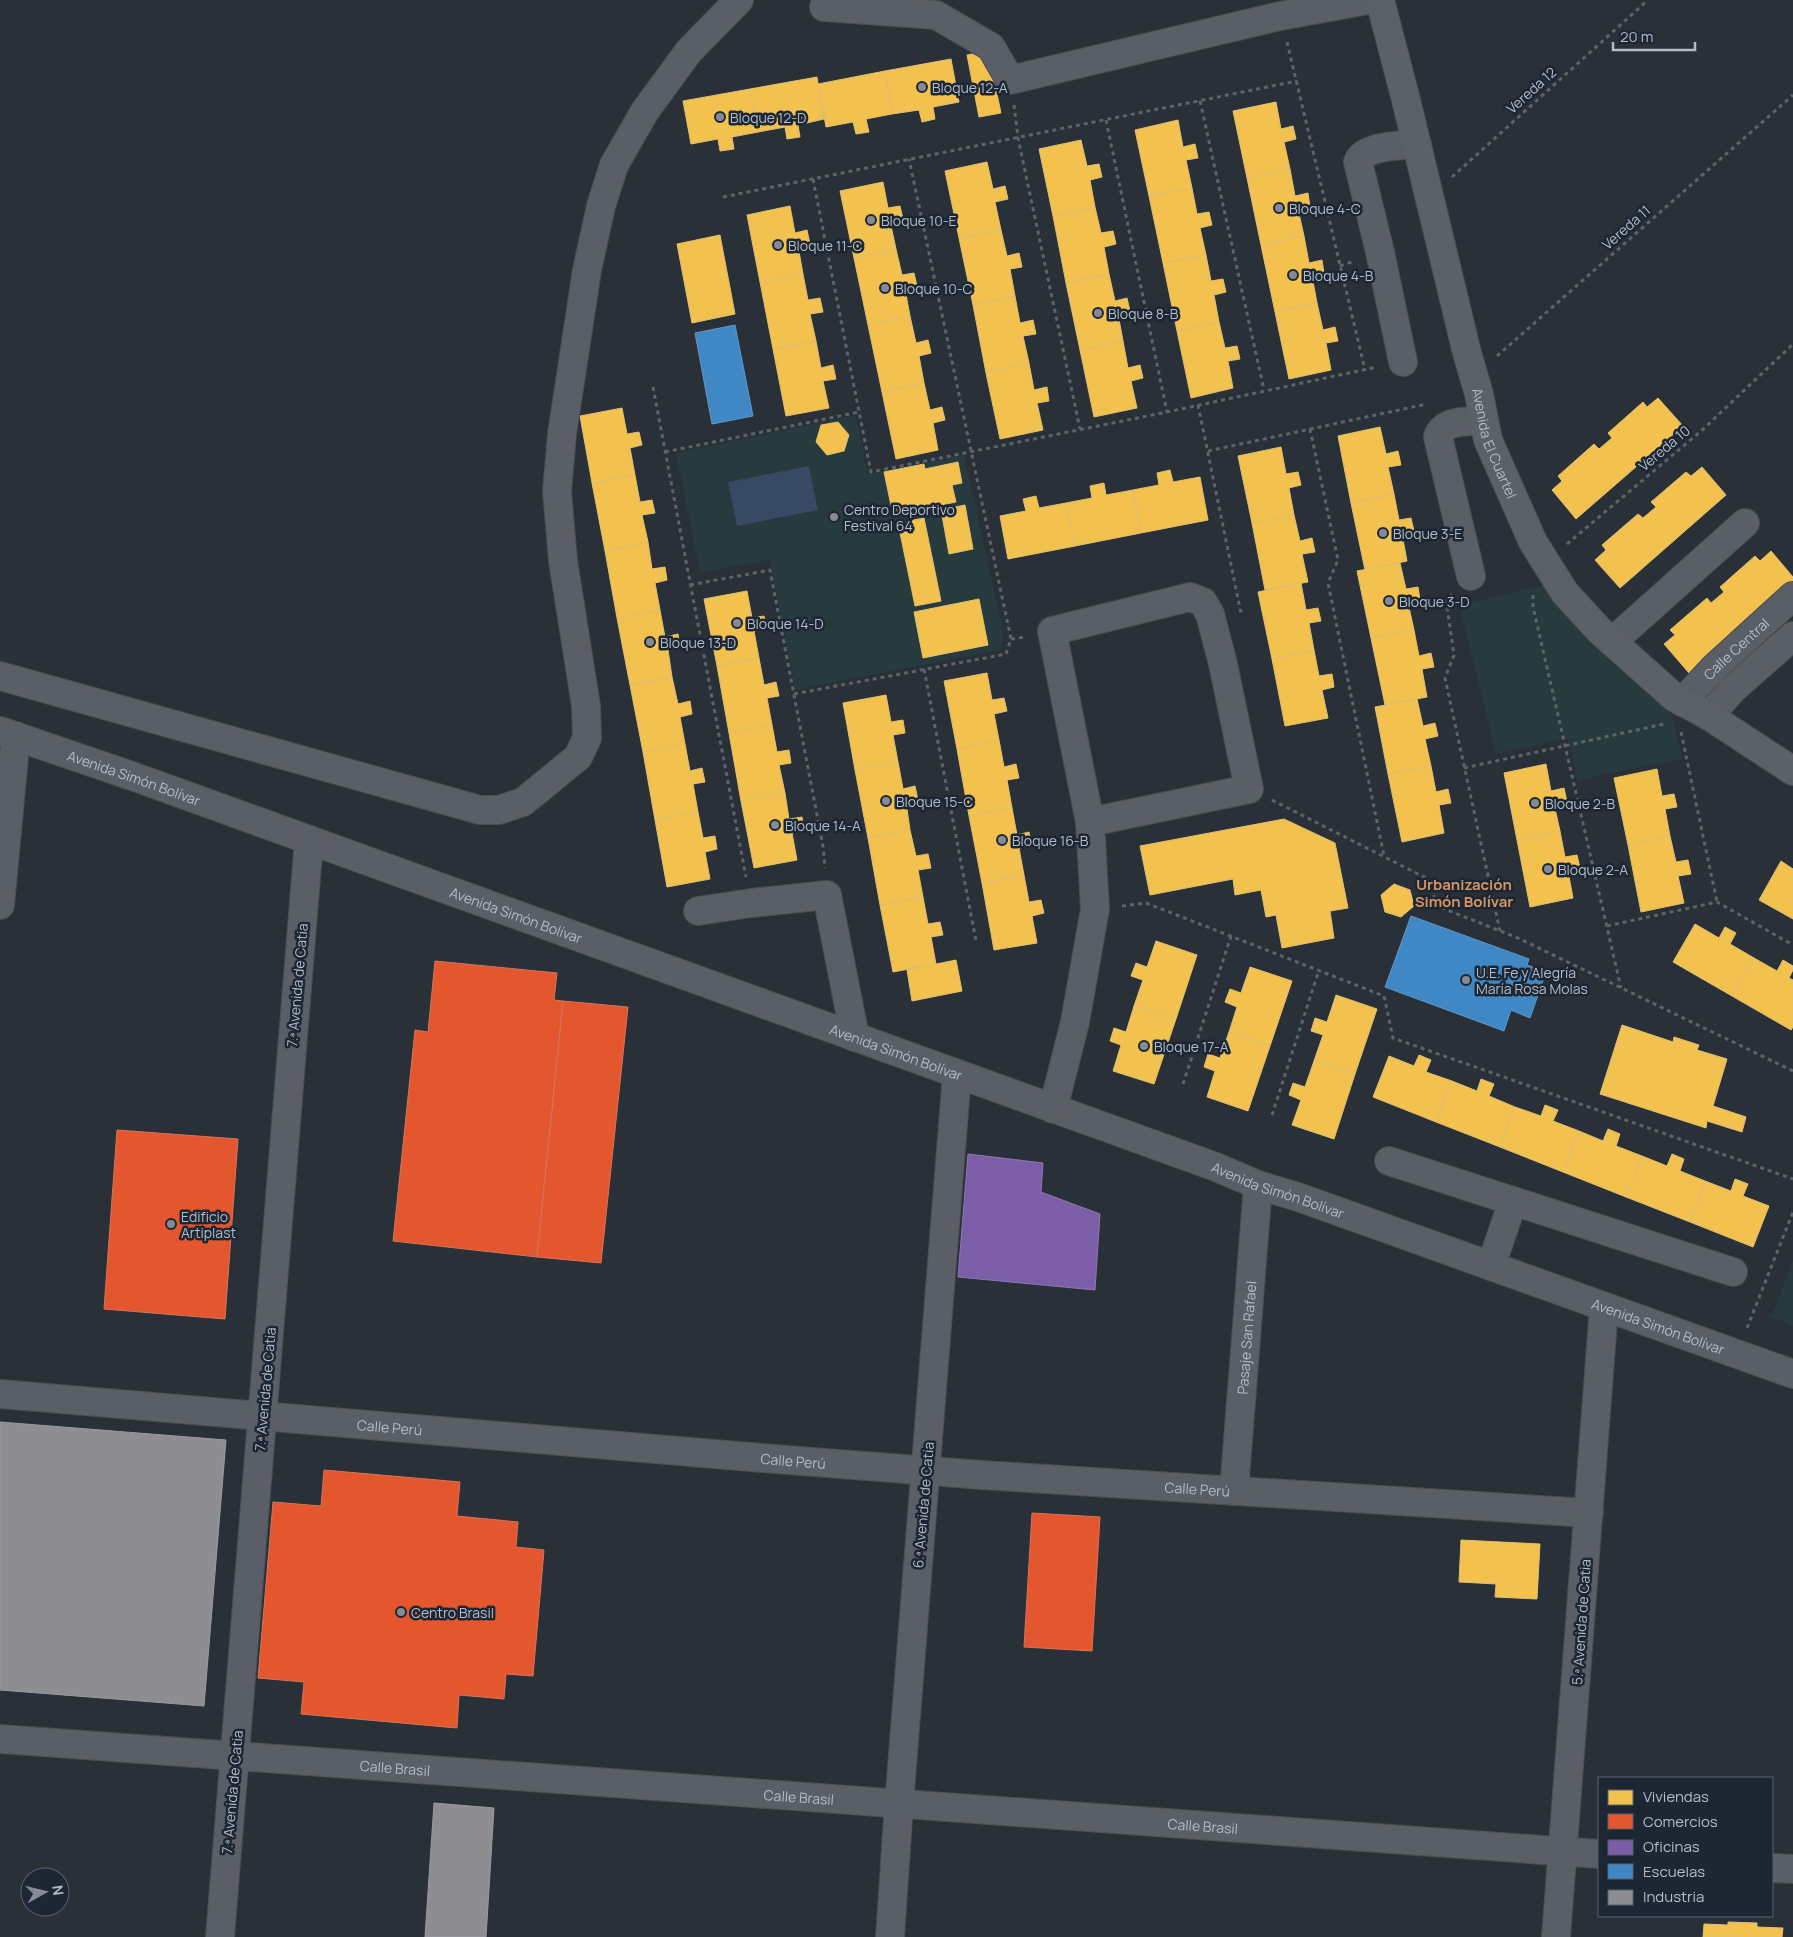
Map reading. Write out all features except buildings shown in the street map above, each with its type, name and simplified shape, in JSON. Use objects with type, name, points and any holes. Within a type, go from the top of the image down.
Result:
[{"type":"main road","name":"Avenida El Cuartel","points":[[1380,0],[1474,376],[1488,440],[1544,563],[1565,593],[1678,707],[1709,716],[1793,771]]},
{"type":"street","points":[[0,676],[480,810],[499,810],[523,802],[578,757],[587,738],[586,706],[563,560],[557,491],[562,434],[587,270],[601,206],[614,165],[645,111],[689,51],[739,0]]},
{"type":"street","points":[[824,7],[936,15],[991,47],[1010,80],[1280,16],[1368,0]]},
{"type":"street","points":[[1403,362],[1380,252],[1358,162],[1360,156],[1364,153],[1393,146],[1417,144]]},
{"type":"street","points":[[1471,576],[1438,437],[1440,430],[1445,427],[1466,421],[1483,421]]},
{"type":"street","points":[[1612,642],[1746,523]]},
{"type":"street","name":"Calle Central","points":[[1678,707],[1715,667],[1793,596]]},
{"type":"street","points":[[1053,1108],[1075,1022],[1095,909],[1090,822],[1052,631],[1190,597],[1203,602],[1210,614],[1223,664],[1249,789],[1090,822]]},
{"type":"street","name":"Calle Central","points":[[1709,716],[1733,689],[1793,636]]},
{"type":"street","points":[[0,905],[8,734]]},
{"type":"street","name":"Avenida Simón Bolívar","points":[[8,734],[132,776],[1053,1108],[1216,1167],[1258,1185],[1298,1197],[1793,1374]]},
{"type":"street","name":"7.ª Avenida de Catia","points":[[220,1937],[309,840]]},
{"type":"street","points":[[698,911],[827,895],[855,1038]]},
{"type":"street","name":"6.ª Avenida de Catia","points":[[890,1937],[898,1804],[957,1074]]},
{"type":"street","points":[[1389,1161],[1733,1272]]},
{"type":"street","name":"Pasaje San Rafael","points":[[1234,1491],[1258,1185]]},
{"type":"street","points":[[1492,1266],[1513,1201]]},
{"type":"street","name":"5.ª Avenida de Catia","points":[[1556,1937],[1564,1852],[1604,1306]]},
{"type":"street","name":"Calle Perú","points":[[0,1394],[925,1470],[1589,1513]]},
{"type":"street","name":"Calle Brasil","points":[[0,1739],[1598,1854]]},
{"type":"street","points":[[1773,1868],[1793,1869]]},
{"type":"path","name":"Vereda 12","points":[[1429,197],[1648,0]]},
{"type":"path","points":[[1280,16],[1365,370]]},
{"type":"path","points":[[723,197],[1297,81]]},
{"type":"path","name":"Vereda 11","points":[[1474,376],[1793,95]]},
{"type":"path","points":[[1200,101],[1264,390]]},
{"type":"path","points":[[1106,120],[1167,412]]},
{"type":"path","points":[[1018,138],[1080,429]]},
{"type":"path","points":[[794,694],[1006,654],[1011,639],[909,160]]},
{"type":"path","points":[[814,179],[871,472],[1403,362]]},
{"type":"path","name":"Vereda 10","points":[[1544,563],[1700,432],[1793,344]]},
{"type":"path","points":[[653,386],[751,903]]},
{"type":"path","points":[[1208,451],[1432,404]]},
{"type":"path","points":[[1198,405],[1241,613]]},
{"type":"path","points":[[665,452],[859,412]]},
{"type":"path","points":[[1310,429],[1338,560],[1328,584],[1384,856]]},
{"type":"path","points":[[1544,563],[1532,591],[1533,607],[1621,988]]},
{"type":"path","points":[[690,585],[770,570],[822,846],[827,895]]},
{"type":"path","points":[[1471,576],[1446,600],[1454,655],[1445,678],[1500,931]]},
{"type":"path","points":[[924,669],[976,941]]},
{"type":"path","points":[[1464,768],[1566,745],[1678,707],[1717,902]]},
{"type":"path","points":[[1249,789],[1428,879],[1437,906],[1500,931],[1793,1071]]},
{"type":"path","points":[[1278,794],[1280,804]]},
{"type":"path","points":[[1607,926],[1717,902],[1793,945]]},
{"type":"path","points":[[1095,909],[1146,903],[1384,996],[1393,1038],[1793,1179]]},
{"type":"path","points":[[1184,1084],[1231,936]]},
{"type":"path","points":[[1272,1115],[1319,970]]},
{"type":"path","points":[[1736,1354],[1793,1212]]},
{"type":"green space","name":"Centro Deportivo Festival 64","points":[[856,415],[868,474],[964,455],[1004,636],[999,650],[795,690],[770,560],[700,572],[676,453]]},
{"type":"green space","points":[[1545,585],[1585,634],[1672,714],[1682,759],[1578,780],[1568,738],[1496,754],[1459,605]]},
{"type":"green space","points":[[1793,1261],[1793,1326],[1771,1317]]},
{"type":"water","points":[[809,466],[818,510],[737,526],[728,482]]},
{"type":"place","name":"Bloque 12-A","points":[[922,87]]},
{"type":"place","name":"Bloque 12-D","points":[[720,117]]},
{"type":"place","name":"Bloque 4-C","points":[[1279,208]]},
{"type":"place","name":"Bloque 10-E","points":[[871,220]]},
{"type":"place","name":"Bloque 11-C","points":[[778,245]]},
{"type":"place","name":"Bloque 4-B","points":[[1293,275]]},
{"type":"place","name":"Bloque 10-C","points":[[885,288]]},
{"type":"place","name":"Bloque 8-B","points":[[1098,313]]},
{"type":"place","name":"Centro Deportivo Festival 64","points":[[834,517]]},
{"type":"place","name":"Bloque 3-E","points":[[1383,533]]},
{"type":"place","name":"Bloque 3-D","points":[[1389,601]]},
{"type":"place","name":"Bloque 14-D","points":[[737,623]]},
{"type":"place","name":"Bloque 13-D","points":[[650,642]]},
{"type":"place","name":"Bloque 15-C","points":[[886,801]]},
{"type":"place","name":"Bloque 2-B","points":[[1535,803]]},
{"type":"place","name":"Bloque 14-A","points":[[775,825]]},
{"type":"place","name":"Bloque 16-B","points":[[1002,840]]},
{"type":"place","name":"Bloque 2-A","points":[[1548,869]]},
{"type":"place","name":"U.E. Fe y Alegría María Rosa Molas","points":[[1466,980]]},
{"type":"place","name":"Bloque 17-A","points":[[1144,1046]]},
{"type":"place","name":"Edificio Artiplast","points":[[171,1224]]},
{"type":"place","name":"Centro Brasil","points":[[401,1612]]},
{"type":"district","name":"Urbanización Simón Bolívar","points":[[1464,892]]}]
